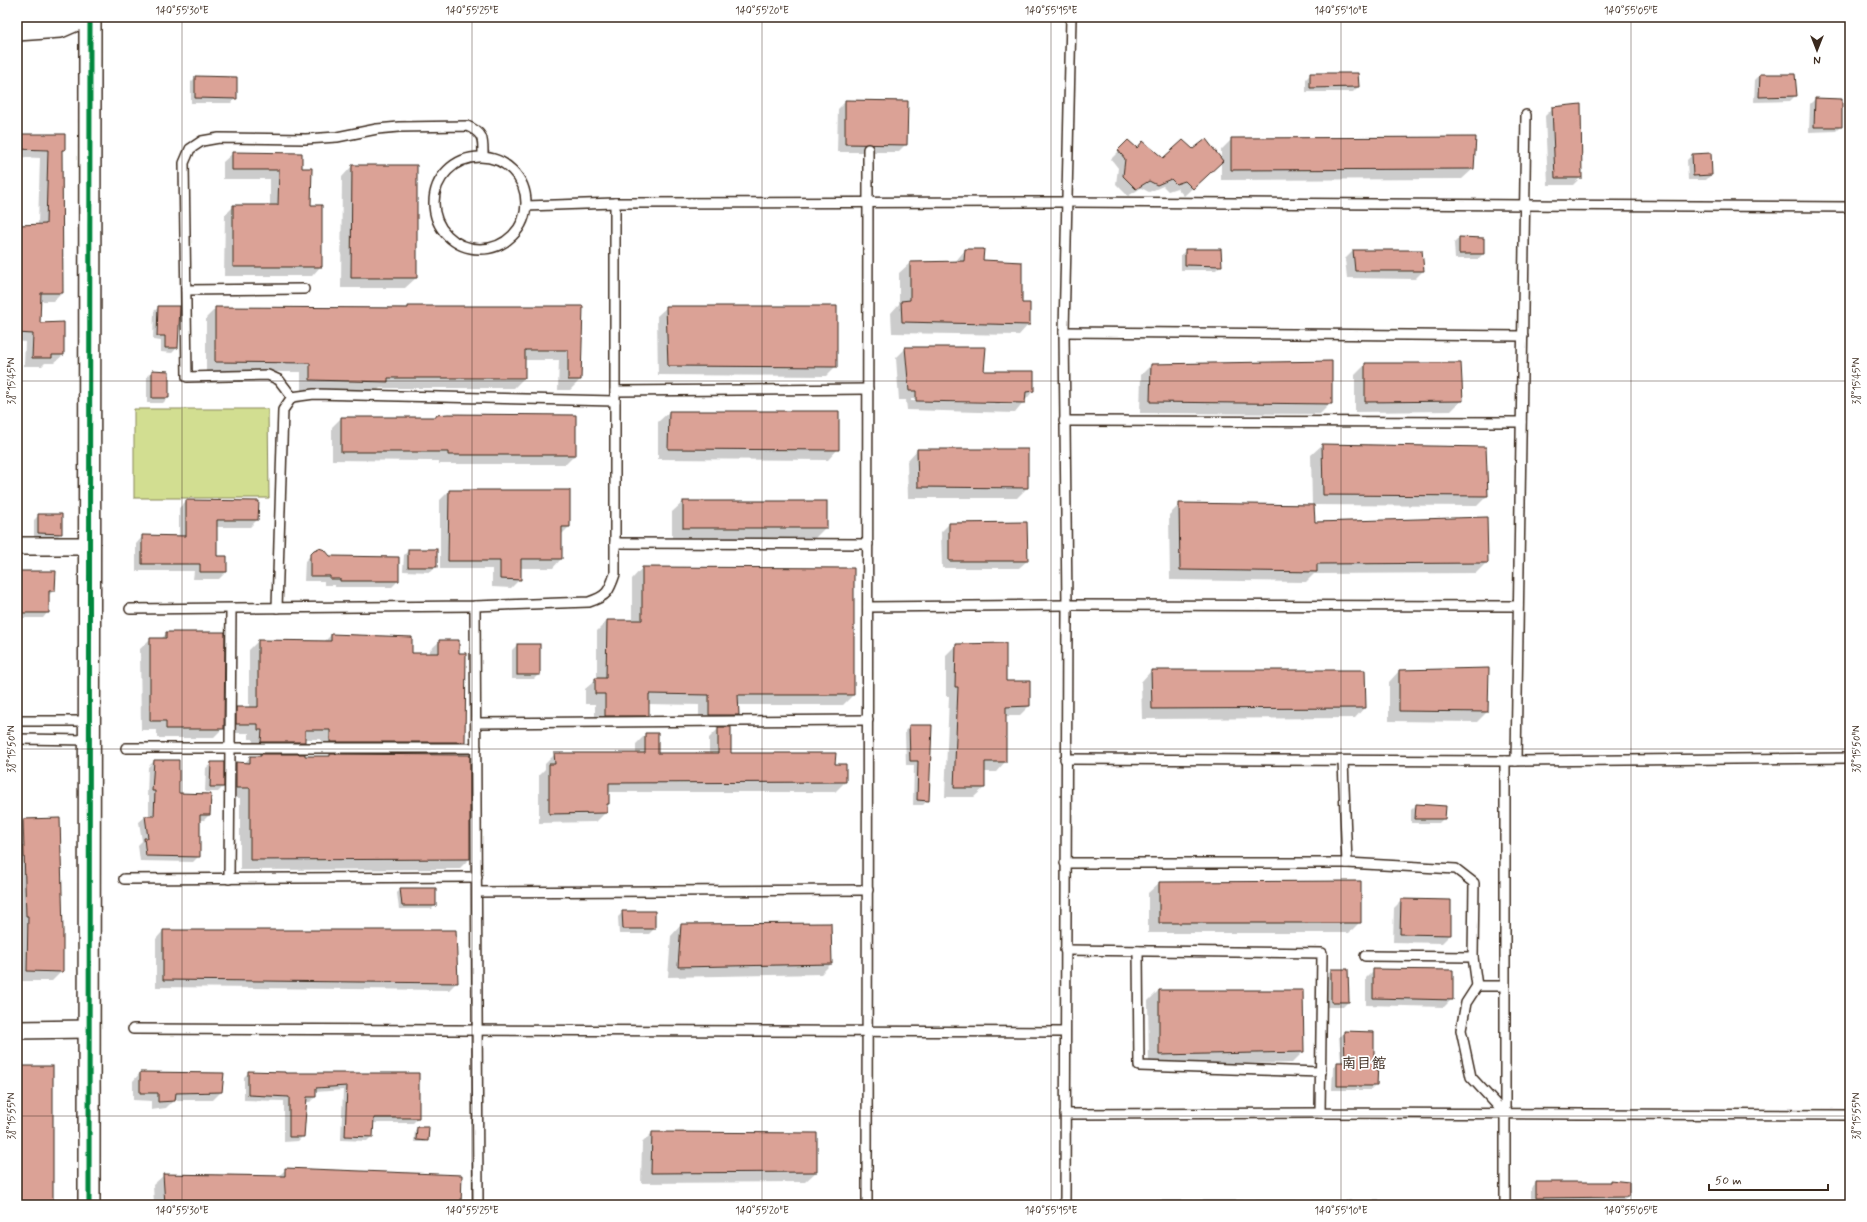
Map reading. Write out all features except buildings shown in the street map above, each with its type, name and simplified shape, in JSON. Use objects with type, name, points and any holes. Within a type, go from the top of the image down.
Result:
[{"type":"street","points":[[17,30],[60,27],[83,17]]},
{"type":"street","points":[[89,1205],[90,17]]},
{"type":"street","points":[[17,546],[89,546]]},
{"type":"street","points":[[17,1030],[89,1030]]},
{"type":"lane","points":[[1065,1205],[1066,605],[1064,332],[1066,202],[1072,17]]},
{"type":"lane","points":[[1516,761],[1526,115]]},
{"type":"lane","points":[[292,397],[279,380],[268,375],[187,377],[184,163],[190,149],[202,141],[219,138],[337,138],[377,129],[399,127],[467,126],[477,130],[482,137],[484,156]]},
{"type":"lane","points":[[868,149],[868,1205]]},
{"type":"lane","points":[[484,156],[498,160],[510,167],[520,178],[525,192],[526,206],[523,221],[514,234],[502,244],[487,249],[471,248],[456,243],[444,233],[436,220],[433,204],[435,189],[442,175],[454,164],[468,158],[484,156]]},
{"type":"lane","points":[[526,206],[615,203],[1066,202],[1850,207]]},
{"type":"lane","points":[[130,609],[475,606],[589,602],[603,598],[611,588],[615,574],[615,203]]},
{"type":"lane","points":[[186,290],[304,289]]},
{"type":"lane","points":[[1064,332],[1523,336]]},
{"type":"lane","points":[[615,390],[868,389]]},
{"type":"lane","points":[[277,608],[283,410],[292,397],[314,394],[615,401]]},
{"type":"lane","points":[[1064,421],[1522,422]]},
{"type":"lane","points":[[615,543],[868,544]]},
{"type":"lane","points":[[868,607],[1066,605],[1518,606]]},
{"type":"lane","points":[[475,606],[478,1205]]},
{"type":"lane","points":[[229,879],[231,609]]},
{"type":"lane","points":[[476,723],[868,720]]},
{"type":"lane","points":[[17,721],[89,730]]},
{"type":"lane","points":[[17,739],[89,730]]},
{"type":"lane","points":[[126,748],[476,748]]},
{"type":"lane","points":[[1065,760],[1516,761],[1850,758]]},
{"type":"lane","points":[[1343,761],[1347,863]]},
{"type":"lane","points":[[1505,761],[1505,1205]]},
{"type":"lane","points":[[1065,863],[1347,863],[1456,869],[1474,883],[1473,957],[1477,986],[1466,1003],[1461,1030],[1471,1077],[1506,1115]]},
{"type":"lane","points":[[124,879],[477,877]]},
{"type":"lane","points":[[477,892],[868,890]]},
{"type":"lane","points":[[1065,950],[1322,953],[1320,1113]]},
{"type":"lane","points":[[1138,951],[1139,1066],[1321,1072]]},
{"type":"lane","points":[[1364,956],[1473,957]]},
{"type":"lane","points":[[1477,986],[1505,986]]},
{"type":"lane","points":[[133,1029],[1066,1032]]},
{"type":"lane","points":[[1065,1114],[1320,1113],[1506,1115],[1850,1115]]},
{"type":"green space","points":[[134,409],[268,409],[269,498],[134,498]]},
{"type":"cycle path","points":[[89,1205],[90,17]]},
{"type":"district","name":"南目館","points":[[1364,1064]]}]
